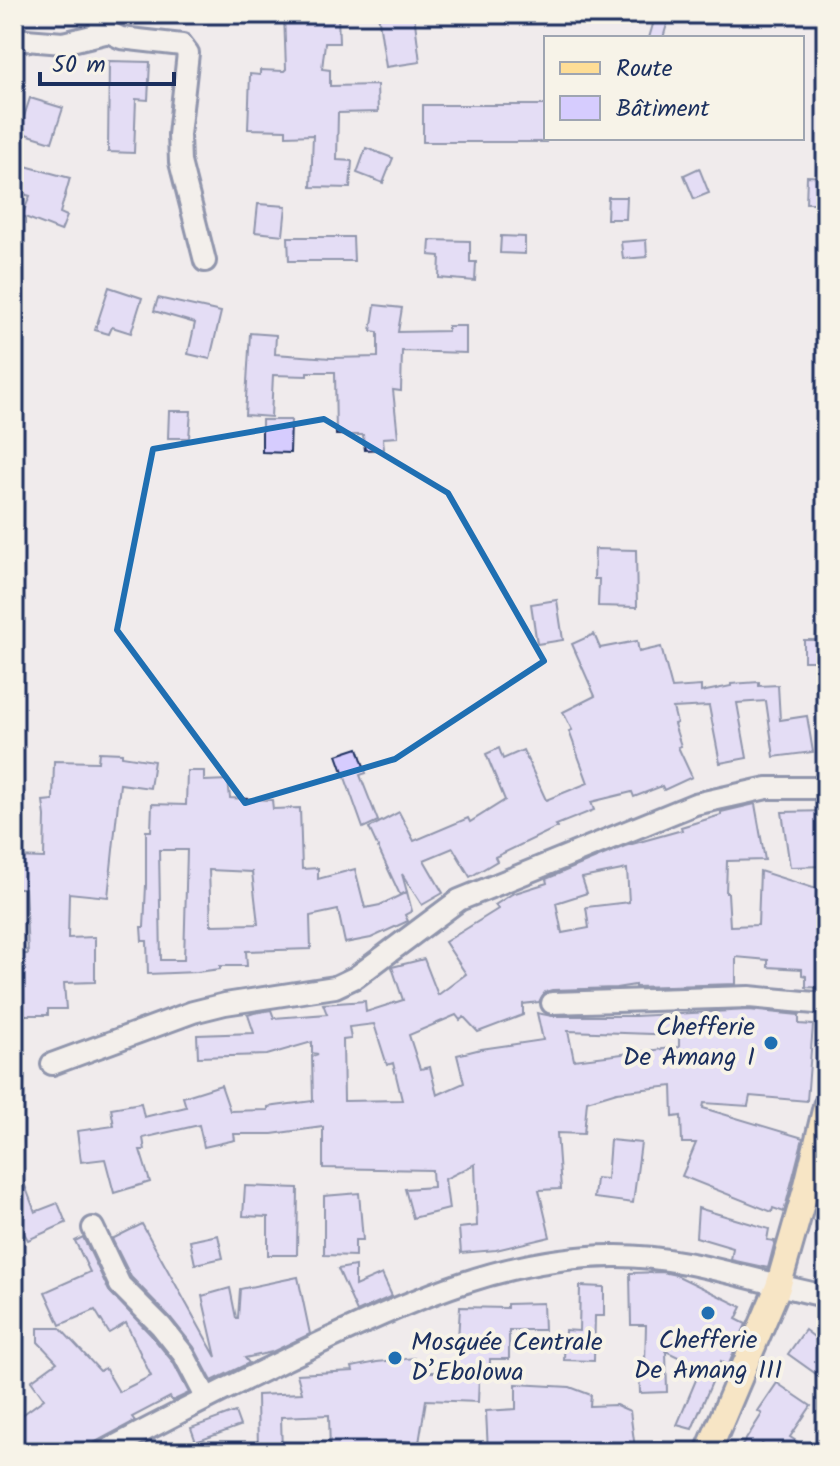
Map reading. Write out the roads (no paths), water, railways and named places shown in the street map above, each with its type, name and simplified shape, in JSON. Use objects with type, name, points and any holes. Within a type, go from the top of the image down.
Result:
[{"type":"main road","points":[[708,1452],[778,1287],[826,1106]]},
{"type":"street","points":[[98,14],[102,29],[121,38],[182,45],[188,53],[179,135],[180,162],[205,261]]},
{"type":"street","points":[[14,39],[63,43],[109,32]]},
{"type":"street","points":[[52,1064],[193,1012],[335,987],[356,977],[459,900],[695,804],[767,788],[826,788]]},
{"type":"street","points":[[552,1003],[749,997],[826,1004]]},
{"type":"street","points":[[93,1228],[120,1285],[161,1326],[184,1355],[206,1397]]},
{"type":"street","points":[[104,1452],[206,1397],[391,1310],[494,1272],[554,1260],[613,1256],[657,1258],[704,1266],[778,1287],[826,1296]]},
{"type":"place","name":"Chefferie De Amang I","points":[[771,1043]]},
{"type":"place","name":"Chefferie De Amang III","points":[[708,1313]]},
{"type":"place","name":"Mosquée Centrale D’Ebolowa","points":[[395,1358]]}]
